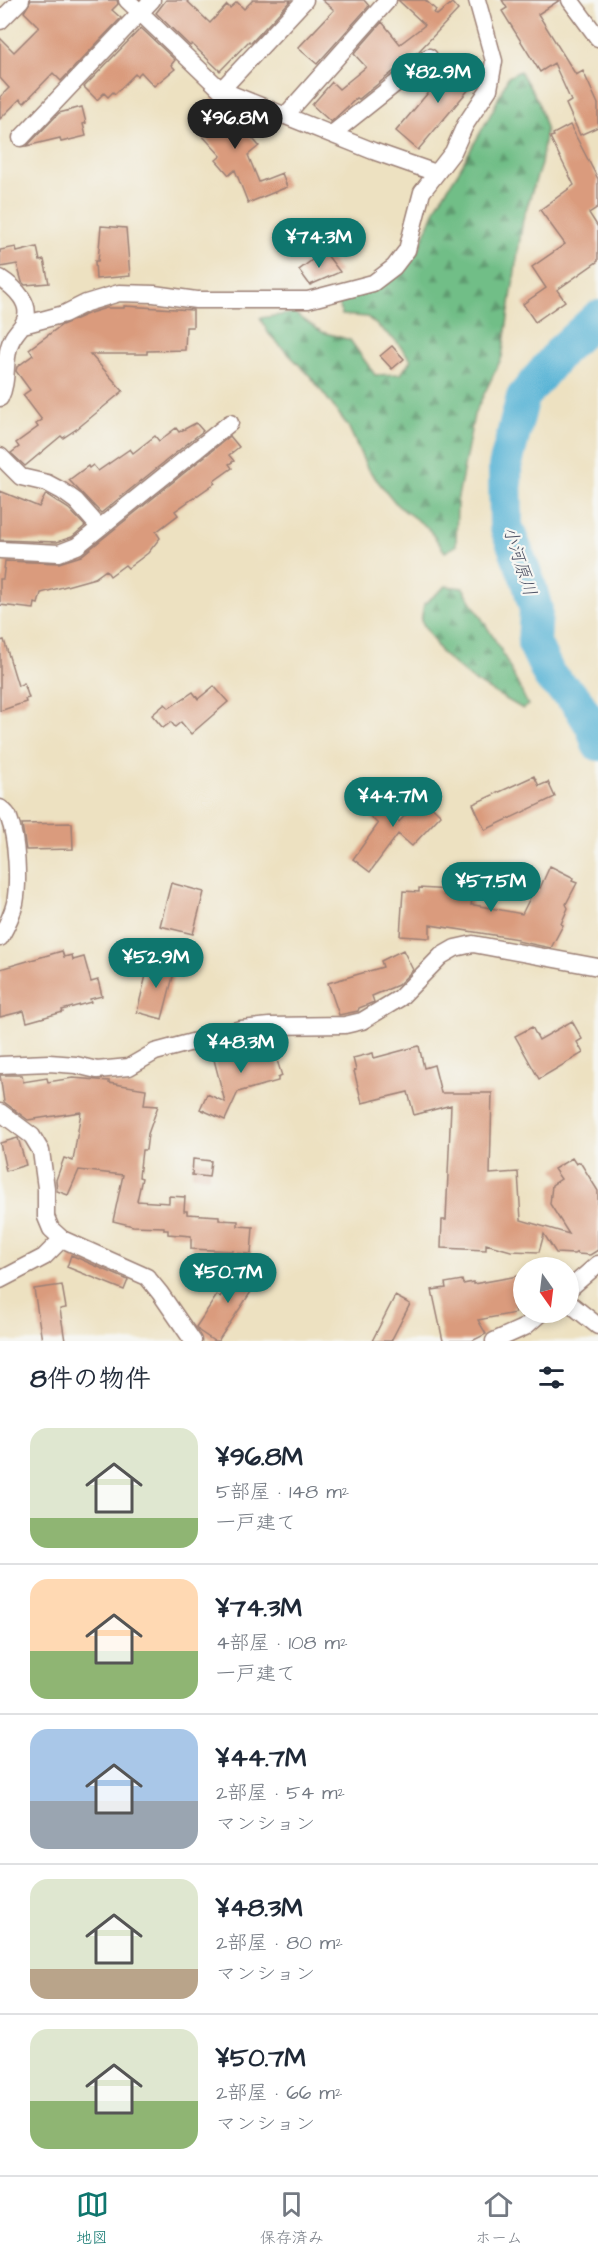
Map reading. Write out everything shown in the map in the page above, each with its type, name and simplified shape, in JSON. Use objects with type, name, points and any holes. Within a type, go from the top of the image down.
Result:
[{"type":"street","points":[[0,21],[21,0]]},
{"type":"street","points":[[127,0],[221,90],[436,173]]},
{"type":"street","points":[[21,138],[152,0]]},
{"type":"street","points":[[221,90],[305,0]]},
{"type":"street","points":[[285,116],[388,0]]},
{"type":"street","points":[[0,398],[5,380],[8,349],[13,334],[23,325],[64,314],[86,303],[119,293],[154,294],[207,301],[308,300],[373,283],[394,267],[407,250],[422,192],[453,152],[465,125],[489,89],[494,61],[477,0]]},
{"type":"street","points":[[570,0],[598,38]]},
{"type":"street","points":[[332,134],[429,57]]},
{"type":"street","points":[[0,278],[19,292],[26,311],[23,325]]},
{"type":"street","points":[[0,550],[59,553],[77,546],[230,423]]},
{"type":"street","points":[[0,456],[21,477],[47,483],[62,490],[76,501],[99,527]]},
{"type":"street","points":[[0,808],[9,816],[16,877],[15,901],[11,917],[0,938]]},
{"type":"street","points":[[0,1065],[49,1063],[76,1065],[97,1070],[129,1067],[163,1050],[241,1029],[270,1026],[345,1025],[362,1021],[400,998],[441,956],[455,948],[473,944],[598,967]]},
{"type":"street","points":[[0,1112],[32,1136],[41,1151],[46,1188],[46,1217],[51,1229],[62,1239],[147,1277],[193,1341]]},
{"type":"street","points":[[0,1280],[44,1257],[62,1239]]},
{"type":"street","points":[[579,1280],[598,1264]]},
{"type":"street","points":[[579,1311],[598,1326]]},
{"type":"street","points":[[494,1341],[530,1323]]},
{"type":"green space","points":[[520,71],[538,101],[546,128],[541,164],[523,219],[502,357],[474,415],[457,502],[456,546],[445,552],[428,528],[398,506],[367,468],[348,426],[311,377],[269,334],[260,318],[294,313],[322,332],[350,340],[375,375],[401,374],[411,360],[397,342],[367,317],[342,315],[339,304],[388,282],[417,253],[437,205],[493,110],[508,77]]},
{"type":"green space","points":[[446,586],[463,588],[500,648],[528,705],[523,709],[474,681],[442,654],[421,621],[424,604]]},
{"type":"building","points":[[31,0],[117,0],[118,4],[112,10],[121,18],[61,81],[53,73],[24,103],[20,99],[0,119],[0,97],[9,88],[0,78],[0,38],[14,52],[39,27],[24,12]]},
{"type":"building","points":[[166,0],[186,0],[210,23],[227,5],[230,8],[237,2],[244,9],[253,0],[291,0],[251,43],[249,41],[220,71],[156,13]]},
{"type":"building","points":[[322,0],[364,0],[369,6],[317,64],[298,48],[334,10]]},
{"type":"building","points":[[398,0],[425,0],[436,10],[434,13],[437,15],[452,3],[458,10],[419,51],[359,99],[357,98],[331,122],[312,105],[332,82],[339,89],[366,67],[354,54],[382,22],[400,44],[425,25]]},
{"type":"building","points":[[502,0],[560,0],[538,14],[576,75],[583,71],[598,104],[598,127],[580,135],[566,104],[571,101],[554,63],[540,72],[502,11],[507,8]]},
{"type":"building","points":[[141,28],[175,60],[171,65],[175,69],[154,86],[141,72],[137,76],[135,74],[115,94],[113,92],[108,97],[104,93],[97,100],[84,87]]},
{"type":"building","points":[[458,57],[480,76],[418,150],[396,131]]},
{"type":"building","points":[[214,98],[222,102],[259,146],[248,155],[259,182],[282,173],[287,187],[248,203],[235,170],[229,175],[216,160],[221,156],[200,133],[202,130],[192,119]]},
{"type":"building","points":[[82,107],[86,136],[61,142],[60,138],[27,146],[59,113]]},
{"type":"building","points":[[570,125],[598,179],[598,207],[589,213],[598,227],[598,261],[557,290],[565,301],[535,322],[523,304],[546,288],[532,267],[565,244],[540,210],[574,185],[550,137]]},
{"type":"building","points":[[101,226],[126,228],[130,276],[96,279],[95,261],[98,261]]},
{"type":"building","points":[[16,247],[17,252],[37,247],[40,261],[44,260],[49,283],[25,285],[17,264],[0,267],[0,250]]},
{"type":"building","points":[[324,251],[340,272],[310,285],[299,270]]},
{"type":"building","points":[[124,306],[193,310],[193,327],[186,327],[185,350],[147,351],[147,354],[90,354],[123,391],[78,428],[63,438],[61,436],[25,466],[11,453],[19,447],[16,443],[38,427],[36,424],[42,420],[23,395],[30,390],[16,371],[17,367],[33,355],[29,349],[62,325],[106,308],[124,308]]},
{"type":"building","points":[[392,346],[404,359],[392,369],[380,356]]},
{"type":"building","points":[[196,423],[203,431],[101,513],[69,480],[88,466],[89,468],[93,465],[98,471],[130,449],[133,453],[155,436],[159,441],[176,428],[179,432]]},
{"type":"building","points":[[230,436],[239,447],[229,455],[234,461],[229,464],[232,468],[175,511],[178,515],[156,532],[160,538],[148,553],[128,568],[125,565],[110,576],[106,570],[95,578],[41,593],[34,609],[0,605],[0,579],[3,579],[5,561],[59,563],[81,556]]},
{"type":"building","points":[[0,491],[39,507],[46,494],[69,509],[85,526],[72,537],[57,542],[0,540]]},
{"type":"building","points":[[4,640],[18,686],[24,683],[29,698],[25,699],[26,702],[0,711],[0,641]]},
{"type":"building","points":[[214,686],[228,702],[191,734],[181,722],[175,727],[171,722],[163,728],[152,715],[165,704],[169,708],[193,692],[198,699]]},
{"type":"building","points":[[534,776],[539,786],[548,782],[555,797],[485,830],[473,804]]},
{"type":"building","points":[[371,792],[399,822],[422,797],[441,815],[412,846],[398,834],[370,872],[353,859],[378,824],[358,804]]},
{"type":"building","points":[[72,823],[73,849],[26,850],[22,824]]},
{"type":"building","points":[[550,866],[570,876],[573,878],[572,881],[577,883],[566,904],[568,908],[561,924],[563,925],[551,948],[517,941],[518,939],[430,925],[430,938],[400,936],[403,891],[419,892],[419,888],[449,890],[444,895],[472,900],[471,905],[522,914],[536,886],[540,888]]},
{"type":"building","points":[[171,883],[204,892],[193,934],[160,926]]},
{"type":"building","points":[[403,950],[413,970],[398,985],[372,996],[374,1002],[359,1008],[358,1011],[339,1015],[328,983],[383,967],[381,961]]},
{"type":"building","points":[[62,951],[64,957],[72,955],[73,960],[84,957],[91,982],[98,980],[102,996],[90,999],[91,1002],[62,1010],[63,1012],[27,1022],[24,1011],[0,1017],[0,969]]},
{"type":"building","points":[[150,959],[176,965],[162,1019],[137,1012]]},
{"type":"building","points":[[572,1021],[582,1039],[577,1042],[583,1053],[539,1079],[515,1036],[532,1027],[539,1040]]},
{"type":"building","points":[[271,1041],[282,1076],[278,1078],[278,1081],[238,1092],[225,1120],[200,1109],[207,1094],[225,1102],[211,1048],[231,1043],[232,1050]]},
{"type":"building","points":[[419,1046],[424,1068],[434,1065],[441,1093],[492,1093],[490,1174],[518,1172],[521,1220],[569,1234],[550,1204],[552,1185],[561,1179],[554,1169],[572,1158],[576,1164],[580,1162],[598,1191],[598,1250],[590,1255],[577,1252],[574,1254],[556,1253],[544,1234],[539,1252],[511,1251],[486,1244],[486,1250],[441,1248],[442,1220],[446,1220],[451,1105],[414,1115],[408,1092],[362,1103],[354,1071],[356,1070],[353,1058],[373,1053],[374,1058]]},
{"type":"building","points":[[0,1075],[22,1075],[23,1082],[47,1078],[48,1082],[73,1078],[109,1081],[109,1083],[146,1089],[144,1105],[158,1106],[148,1134],[146,1150],[142,1150],[139,1177],[142,1178],[137,1201],[169,1203],[169,1196],[185,1197],[184,1211],[187,1211],[187,1214],[219,1216],[219,1220],[238,1221],[238,1226],[253,1227],[251,1254],[191,1249],[191,1236],[168,1234],[168,1230],[164,1230],[164,1227],[133,1226],[113,1221],[123,1175],[79,1170],[68,1195],[57,1191],[56,1180],[64,1158],[73,1161],[81,1112],[28,1120],[4,1102]]},
{"type":"building","points":[[18,1138],[26,1165],[6,1171],[0,1143]]},
{"type":"building","points":[[193,1159],[211,1161],[209,1177],[192,1175]]},
{"type":"building","points":[[71,1255],[128,1280],[124,1290],[67,1267]]},
{"type":"building","points":[[241,1264],[261,1277],[218,1341],[214,1341],[196,1327],[217,1295],[220,1297]]},
{"type":"building","points":[[513,1277],[513,1313],[478,1320],[486,1334],[472,1341],[443,1341],[432,1290],[446,1288],[445,1283],[462,1280],[463,1284],[473,1282],[473,1284]]},
{"type":"building","points":[[62,1285],[66,1308],[60,1309],[65,1341],[42,1341],[34,1289]]},
{"type":"building","points":[[395,1296],[410,1304],[391,1341],[372,1341]]},
{"type":"waterway","name":"小河原川","points":[[598,317],[562,350],[523,397],[505,467],[506,526],[529,584],[536,610],[534,643],[550,677],[576,700],[593,728],[598,744]]}]
